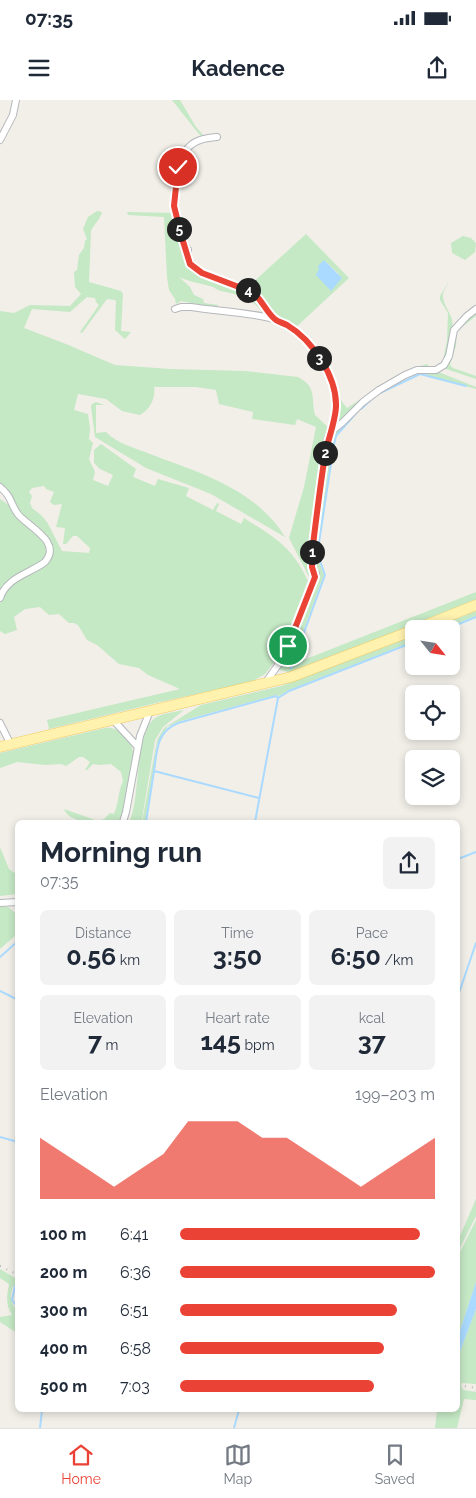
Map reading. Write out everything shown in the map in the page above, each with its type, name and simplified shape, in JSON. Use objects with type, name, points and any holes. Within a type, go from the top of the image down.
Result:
[{"type":"main road","points":[[438,620],[476,605]]},
{"type":"main road","points":[[0,747],[263,685],[291,677],[405,633]]},
{"type":"street","points":[[0,140],[13,115],[16,100]]},
{"type":"street","points":[[217,137],[201,140],[190,146],[178,167],[174,206],[182,238],[188,249],[190,264],[202,273],[252,292],[275,320]]},
{"type":"street","points":[[175,309],[191,307],[258,316],[286,325],[307,342],[324,365],[334,389],[336,405],[325,456],[312,553],[312,567],[316,575],[283,658],[263,685]]},
{"type":"street","points":[[331,432],[363,402],[379,390],[405,375],[421,370],[436,370],[444,365],[447,361],[454,330],[476,309]]},
{"type":"street","points":[[0,487],[12,500],[16,512],[44,538],[49,548],[48,558],[45,562],[10,582],[0,598]]},
{"type":"street","points":[[124,820],[138,747],[150,711]]},
{"type":"street","points":[[114,721],[138,747]]},
{"type":"street","points":[[0,722],[11,745]]},
{"type":"street","points":[[0,903],[15,902]]},
{"type":"green space","points":[[172,100],[180,100],[196,127],[205,137],[203,138],[198,133]]},
{"type":"green space","points":[[97,211],[102,212],[91,231],[89,282],[121,291],[123,294],[121,331],[131,332],[125,339],[115,330],[116,302],[115,300],[107,299],[82,333],[80,332],[99,305],[95,298],[87,297],[70,312],[32,309],[24,328],[115,365],[245,371],[298,377],[311,389],[315,415],[329,428],[308,556],[309,577],[289,538],[304,487],[316,427],[297,419],[295,425],[252,419],[253,412],[219,404],[216,390],[196,387],[154,387],[152,403],[140,415],[122,411],[106,399],[78,394],[74,410],[88,414],[89,439],[93,443],[89,459],[95,472],[93,480],[108,486],[113,475],[100,469],[94,463],[94,450],[101,444],[136,469],[133,477],[155,486],[158,479],[189,488],[186,496],[213,510],[217,503],[219,504],[216,511],[241,524],[244,518],[264,531],[289,551],[308,581],[278,658],[265,674],[251,682],[49,729],[47,720],[180,689],[148,675],[139,668],[119,664],[97,645],[87,640],[78,625],[69,623],[59,614],[49,615],[40,607],[25,609],[14,617],[17,630],[5,634],[0,631],[0,603],[4,593],[10,586],[44,567],[50,560],[52,551],[21,516],[0,485],[0,311],[14,313],[30,305],[70,306],[81,294],[75,287],[74,272],[77,270],[79,255],[87,239],[83,229],[88,217]],"holes":[[[44,486],[46,489],[54,492],[50,502],[54,505],[62,504],[56,527],[65,528],[63,544],[66,544],[73,536],[77,536],[90,548],[89,553],[62,551],[47,522],[32,508],[30,503],[32,496],[29,492],[32,488]]]},
{"type":"green space","points":[[127,212],[174,213],[187,265],[190,269],[202,278],[252,295],[269,316],[264,315],[255,304],[246,298],[179,277],[190,287],[194,295],[203,299],[204,303],[218,305],[218,308],[181,301],[176,304],[169,290],[167,277],[164,217],[128,215]]},
{"type":"green space","points":[[306,234],[349,278],[294,329],[274,315],[247,288]],"holes":[[[325,261],[339,274],[316,275]]]},
{"type":"green space","points":[[463,236],[471,238],[476,243],[475,252],[465,260],[452,253],[451,243]]},
{"type":"green space","points":[[450,280],[443,297],[452,320],[453,331],[449,349],[442,365],[447,341],[448,313],[440,300],[440,296]]},
{"type":"green space","points":[[476,310],[476,316],[457,331],[456,346],[450,365],[453,368],[476,376],[476,379],[443,368],[455,332]]},
{"type":"green space","points":[[427,364],[431,368],[406,373],[334,427],[333,385],[336,383],[342,402],[347,408],[410,369]]},
{"type":"green space","points":[[420,371],[436,371],[476,387],[476,389],[419,373],[381,391],[358,410],[336,437],[333,444],[318,549],[318,559],[324,575],[290,668],[296,663],[405,620],[405,628],[289,672],[279,670],[284,662],[318,573],[314,571],[316,525],[325,460],[332,435],[361,406],[379,391],[409,374]]},
{"type":"green space","points":[[96,402],[104,405],[96,405],[96,433],[106,432],[116,440],[127,445],[188,468],[225,485],[259,506],[273,520],[285,537],[211,494],[146,468],[95,437],[91,407]]},
{"type":"green space","points":[[0,499],[32,527],[47,548],[47,558],[0,593]]},
{"type":"green space","points":[[476,592],[476,601],[426,620],[405,620]]},
{"type":"green space","points":[[476,611],[476,616],[460,622],[460,620],[454,620]]},
{"type":"green space","points":[[405,639],[405,645],[289,690],[279,696],[276,695],[177,722],[167,727],[157,744],[147,814],[146,820],[142,820],[157,740],[164,728],[201,705],[281,686]]},
{"type":"green space","points":[[184,710],[163,727],[155,740],[142,819],[130,820],[133,812],[143,739],[154,719],[168,713]]},
{"type":"green space","points":[[105,728],[119,731],[129,740],[133,754],[132,769],[121,820],[101,820],[110,813],[114,814],[123,781],[121,772],[111,764],[93,764],[85,770],[90,762],[83,757],[79,757],[66,766],[61,764],[45,765],[17,762],[0,768],[0,753]]},
{"type":"green space","points":[[64,809],[95,820],[78,820]]},
{"type":"green space","points":[[0,847],[9,869],[15,873],[15,894],[0,896]]},
{"type":"green space","points":[[0,907],[8,907],[15,913],[15,936],[0,949]]},
{"type":"green space","points":[[476,1199],[476,1216],[460,1248],[460,1236]]},
{"type":"green space","points":[[476,1220],[476,1282],[460,1331],[460,1252]]},
{"type":"green space","points":[[0,1269],[15,1278],[15,1286],[13,1286],[11,1296],[15,1308],[15,1332],[0,1322],[0,1317],[12,1315],[7,1304],[9,1284],[0,1278]]},
{"type":"green space","points":[[476,1309],[476,1384],[462,1383],[461,1385],[463,1390],[476,1392],[476,1400],[464,1399],[457,1428],[435,1428],[437,1412],[460,1412],[460,1352]]},
{"type":"water","points":[[324,260],[342,278],[331,291],[316,275],[319,269],[318,266]]},
{"type":"water","points":[[476,1282],[476,1309],[460,1352],[460,1331]]},
{"type":"waterway","points":[[380,393],[420,374],[466,386]]},
{"type":"waterway","points":[[361,409],[374,397]]},
{"type":"waterway","points":[[291,668],[325,575],[318,549],[336,436],[357,412]]},
{"type":"waterway","points":[[460,624],[476,617]]},
{"type":"waterway","points":[[255,820],[278,698],[289,691],[405,646]]},
{"type":"waterway","points":[[154,771],[159,743],[165,731],[171,727],[178,723],[276,696],[278,698]]},
{"type":"waterway","points":[[146,820],[154,771],[259,798]]},
{"type":"waterway","points":[[460,858],[476,852]]},
{"type":"waterway","points":[[460,990],[476,943]]},
{"type":"waterway","points":[[0,957],[15,944]]},
{"type":"waterway","points":[[0,991],[15,998]]},
{"type":"waterway","points":[[0,1137],[15,1141]]},
{"type":"waterway","points":[[15,1286],[12,1300],[15,1304]]},
{"type":"waterway","points":[[40,1428],[42,1412]]},
{"type":"waterway","points":[[234,1428],[238,1412]]},
{"type":"railway","points":[[0,1266],[15,1274]]},
{"type":"railway","points":[[460,1385],[476,1388]]},
{"type":"route","points":[[178,167],[174,206],[190,264],[202,273],[252,292],[257,296],[275,320],[286,325],[307,342],[324,365],[334,389],[336,405],[334,422],[325,456],[312,553],[312,567],[315,577],[288,646]]}]
